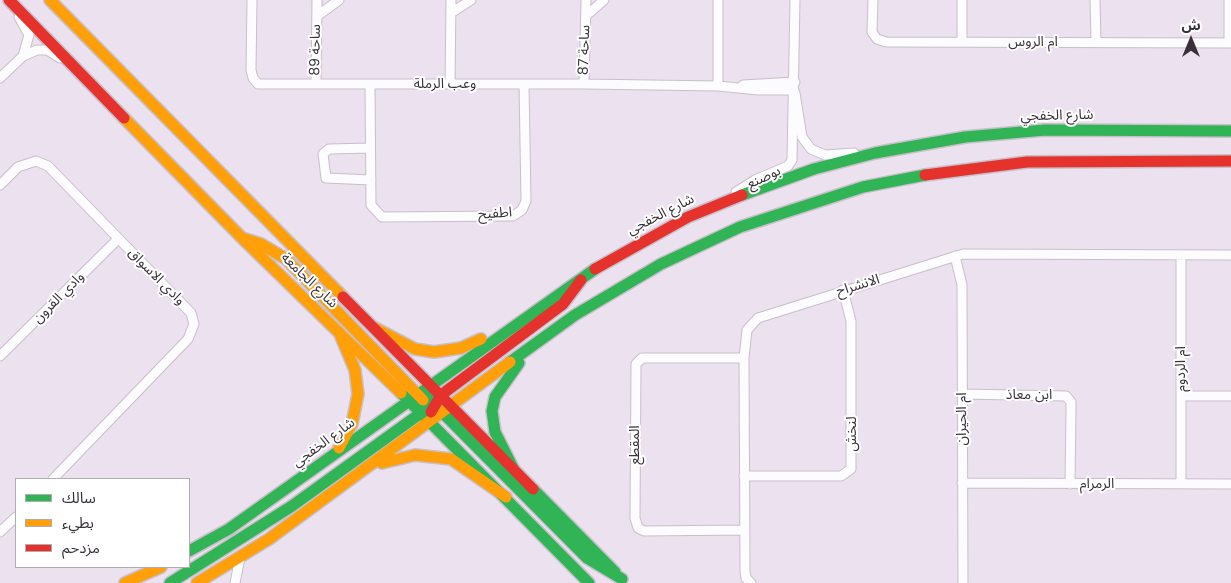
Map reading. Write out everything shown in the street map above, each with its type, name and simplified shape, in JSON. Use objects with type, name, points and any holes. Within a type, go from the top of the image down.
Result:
[{"type":"main road","name":"شارع الجامعة","points":[[9,0],[242,238],[339,332],[412,397]]},
{"type":"main road","name":"شارع الجامعة","points":[[50,0],[441,395]]},
{"type":"main road","name":"شارع الخفجي","points":[[190,550],[229,529],[584,275],[688,217],[727,200],[814,169],[874,153],[965,137],[1024,132],[1231,131]]},
{"type":"main road","points":[[170,583],[292,506],[433,408],[532,346],[575,314],[661,264],[731,231],[798,206],[863,187],[949,170],[1027,162],[1231,161]]},
{"type":"main road","points":[[242,238],[261,244],[286,259],[412,397],[433,408],[515,472],[624,581]]},
{"type":"main road","points":[[433,408],[441,395],[562,304],[575,290],[584,275]]},
{"type":"main road","points":[[375,328],[388,333],[415,349],[434,352],[452,350],[483,338],[495,337]]},
{"type":"main road","points":[[335,454],[352,424],[358,394],[355,370],[339,332]]},
{"type":"main road","points":[[515,472],[495,432],[492,410],[495,396],[502,384],[532,346]]},
{"type":"main road","points":[[197,583],[240,558],[430,422],[433,408],[430,384]]},
{"type":"main road","points":[[433,408],[588,558],[624,581]]},
{"type":"main road","points":[[430,422],[589,583]]},
{"type":"main road","points":[[371,466],[405,456],[430,455],[441,457],[460,464],[491,489],[506,497]]},
{"type":"main road","points":[[125,583],[160,568]]},
{"type":"street","points":[[9,0],[29,34],[23,56]]},
{"type":"street","name":"وعب الرملة","points":[[252,0],[252,78],[258,84],[735,86],[758,83],[795,86]]},
{"type":"street","name":"ساحة 89","points":[[316,84],[317,0]]},
{"type":"street","name":"ساحة 89","points":[[317,16],[339,0]]},
{"type":"street","points":[[450,84],[451,0]]},
{"type":"street","points":[[451,13],[471,0]]},
{"type":"street","name":"ساحة 87","points":[[584,84],[586,0]]},
{"type":"street","name":"ساحة 87","points":[[586,16],[604,0]]},
{"type":"street","points":[[718,0],[718,86]]},
{"type":"street","name":"بوصنع","points":[[795,0],[795,86],[802,137],[811,150],[825,155],[874,153]]},
{"type":"street","name":"ام الروس","points":[[873,0],[872,32],[880,41],[1230,43]]},
{"type":"street","points":[[962,0],[962,42]]},
{"type":"street","points":[[1095,0],[1096,42]]},
{"type":"street","points":[[1229,0],[1230,43]]},
{"type":"street","points":[[0,78],[23,56],[37,50],[46,50],[73,65]]},
{"type":"street","name":"اطفيح","points":[[370,84],[371,205],[382,217],[513,216],[522,210],[526,201],[524,84]]},
{"type":"street","name":"بوصنع","points":[[727,200],[755,180],[783,169],[790,162],[793,155],[791,112],[795,86]]},
{"type":"street","points":[[370,148],[329,149],[324,154],[326,178],[371,180]]},
{"type":"street","name":"وادي الاسواق","points":[[0,185],[18,167],[36,161],[48,166],[191,312],[194,324],[188,339],[54,478]]},
{"type":"street","name":"وادي القرون","points":[[0,356],[118,239]]},
{"type":"street","name":"الانشراح","points":[[751,583],[746,578],[744,571],[744,358],[747,330],[758,318],[955,256],[973,254],[1231,255]]},
{"type":"street","name":"ام الردوم","points":[[1180,255],[1181,484]]},
{"type":"street","name":"ام الحيران","points":[[955,256],[962,285],[963,583]]},
{"type":"street","name":"لنخش","points":[[744,476],[841,476],[847,474],[851,469],[851,321],[843,290]]},
{"type":"street","name":"المقطع","points":[[744,358],[642,358],[636,364],[635,518],[638,528],[644,531],[745,530]]},
{"type":"street","name":"ابن معاذ","points":[[962,394],[1066,396],[1071,402],[1070,484]]},
{"type":"street","points":[[1181,396],[1231,396]]},
{"type":"street","name":"الرمرام","points":[[962,483],[1231,484]]},
{"type":"street","points":[[0,532],[15,518]]},
{"type":"street","points":[[235,583],[240,558]]},
{"type":"traffic: fast","points":[[742,195],[814,169],[875,153],[965,137],[1045,130],[1231,131]]},
{"type":"traffic: fast","points":[[510,362],[575,315],[661,264],[740,227],[863,187],[925,175]]},
{"type":"traffic: fast","points":[[190,550],[229,529],[595,269]]},
{"type":"traffic: fast","points":[[515,472],[495,432],[492,411],[495,397],[519,363]]},
{"type":"traffic: fast","points":[[170,583],[292,506],[421,413],[428,403],[430,384]]},
{"type":"traffic: fast","points":[[401,393],[589,583]]},
{"type":"traffic: fast","points":[[433,409],[446,416],[587,558],[622,579]]},
{"type":"traffic: fast","points":[[533,489],[615,572]]},
{"type":"traffic: slow","points":[[50,0],[343,297]]},
{"type":"traffic: slow","points":[[124,118],[242,238],[401,393]]},
{"type":"traffic: slow","points":[[242,238],[261,244],[286,259],[423,400]]},
{"type":"traffic: slow","points":[[375,328],[415,349],[434,352],[461,348],[481,339]]},
{"type":"traffic: slow","points":[[339,332],[355,370],[358,394],[352,424],[339,448]]},
{"type":"traffic: slow","points":[[197,583],[269,539],[510,362]]},
{"type":"traffic: slow","points":[[382,463],[415,455],[451,459],[506,497]]},
{"type":"traffic: slow","points":[[125,583],[159,568]]},
{"type":"traffic: jam","points":[[9,0],[124,118]]},
{"type":"traffic: jam","points":[[925,175],[1027,162],[1231,161]]},
{"type":"traffic: jam","points":[[595,269],[688,217],[742,195]]},
{"type":"traffic: jam","points":[[431,412],[441,395],[563,304],[581,280]]},
{"type":"traffic: jam","points":[[343,297],[533,489]]}]
